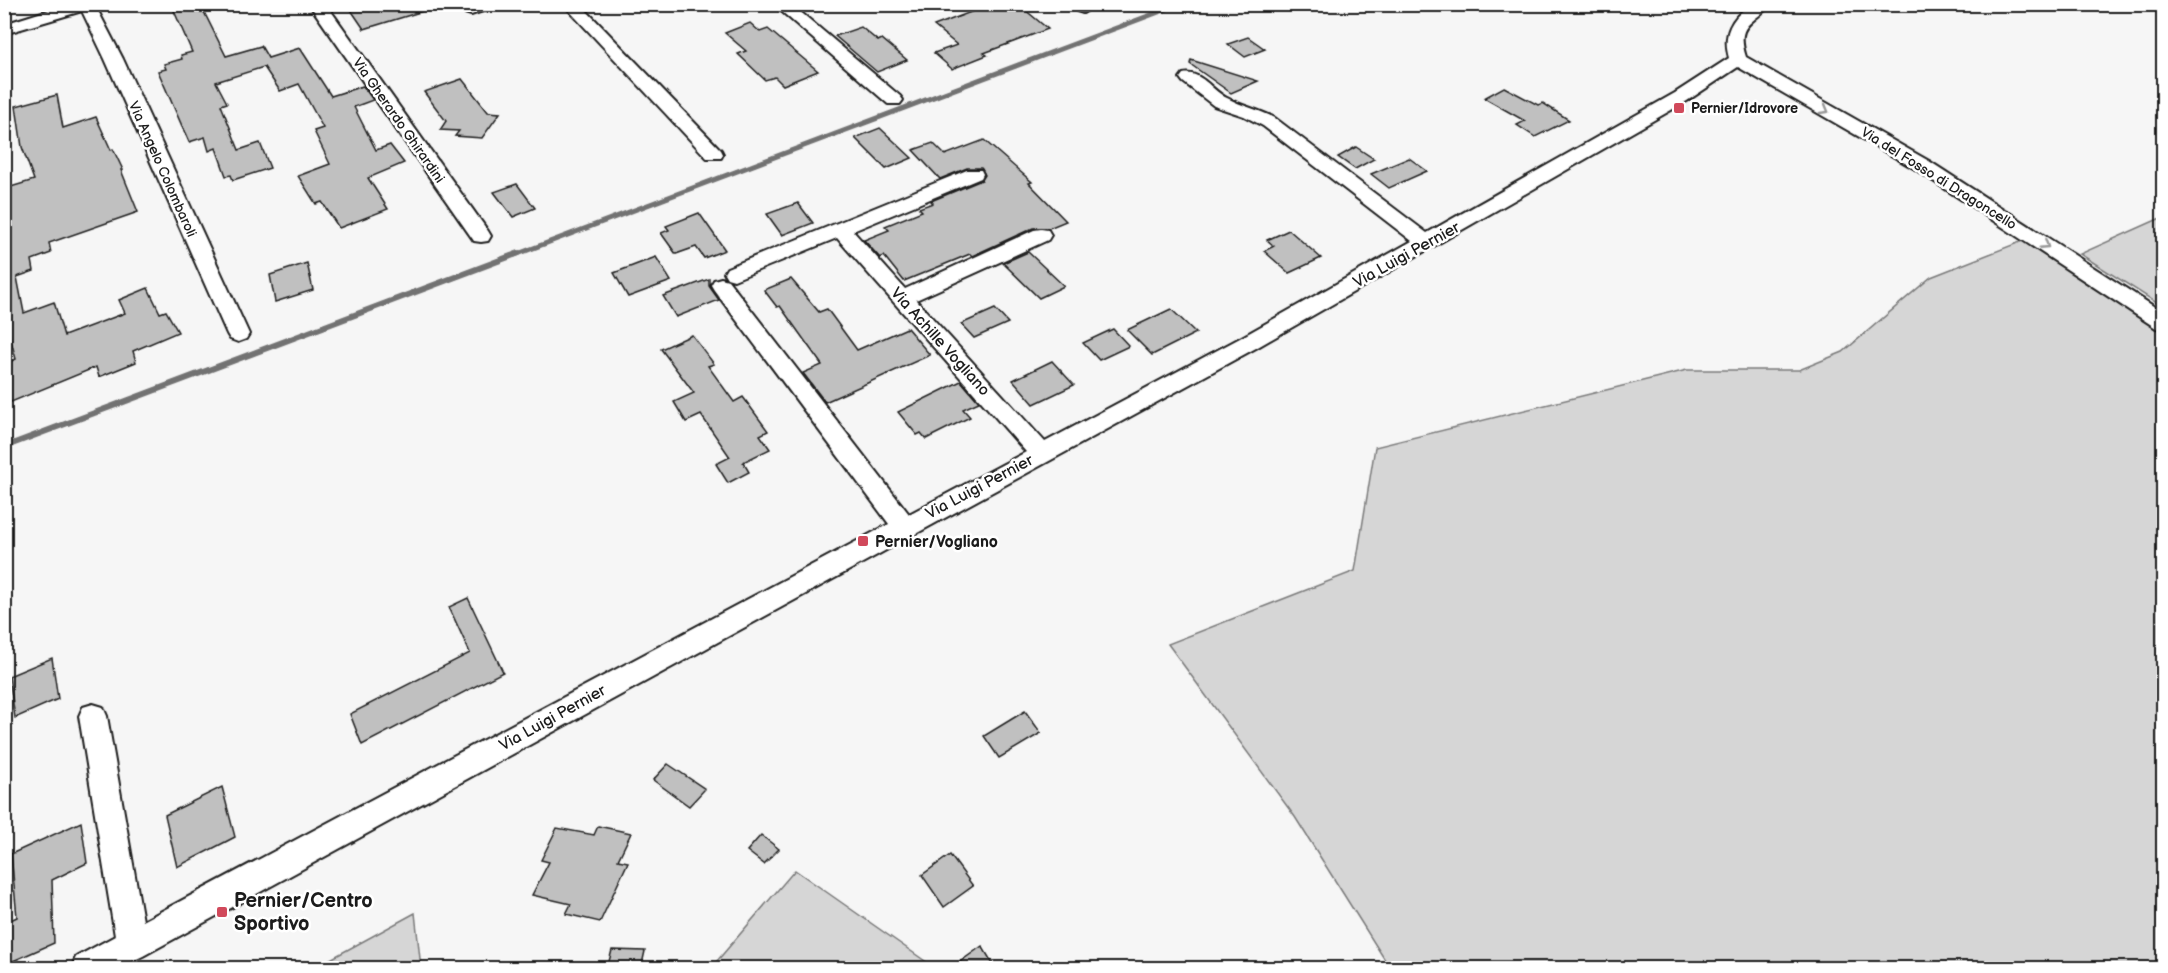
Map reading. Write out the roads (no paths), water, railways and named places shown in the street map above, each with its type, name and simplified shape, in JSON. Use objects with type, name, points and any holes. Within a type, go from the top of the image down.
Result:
[{"type":"street","name":"Via Gherardo Ghirardini","points":[[317,4],[481,236]]},
{"type":"street","points":[[467,4],[471,10],[489,4]]},
{"type":"street","points":[[571,4],[714,154]]},
{"type":"street","points":[[781,4],[894,100]]},
{"type":"street","points":[[1738,60],[1733,43],[1736,28],[1747,15],[1763,4]]},
{"type":"street","points":[[4,28],[87,5]]},
{"type":"street","name":"Via Angelo Colombaroli","points":[[87,5],[114,59],[238,334]]},
{"type":"street","name":"Via Luigi Pernier","points":[[87,969],[904,526],[1248,343],[1428,243],[1681,97],[1738,60]]},
{"type":"street","name":"Via del Fosso di Dragoncello","points":[[1738,60],[1922,165],[2163,323]]},
{"type":"street","points":[[1189,78],[1220,102],[1250,112],[1269,122],[1428,243]]},
{"type":"street","points":[[904,526],[727,279],[840,229],[974,174]]},
{"type":"street","name":"Via Achille Vogliano","points":[[840,229],[1041,453]]},
{"type":"street","points":[[903,298],[1041,235]]},
{"type":"street","points":[[93,716],[132,945]]},
{"type":"waterway","points":[[515,255],[1180,4]]},
{"type":"waterway","points":[[4,447],[519,253]]},
{"type":"place","name":"Pernier/Idrovore","points":[[1679,108]]},
{"type":"place","name":"Pernier/Vogliano","points":[[863,541]]},
{"type":"place","name":"Pernier/Centro Sportivo","points":[[222,912]]}]
